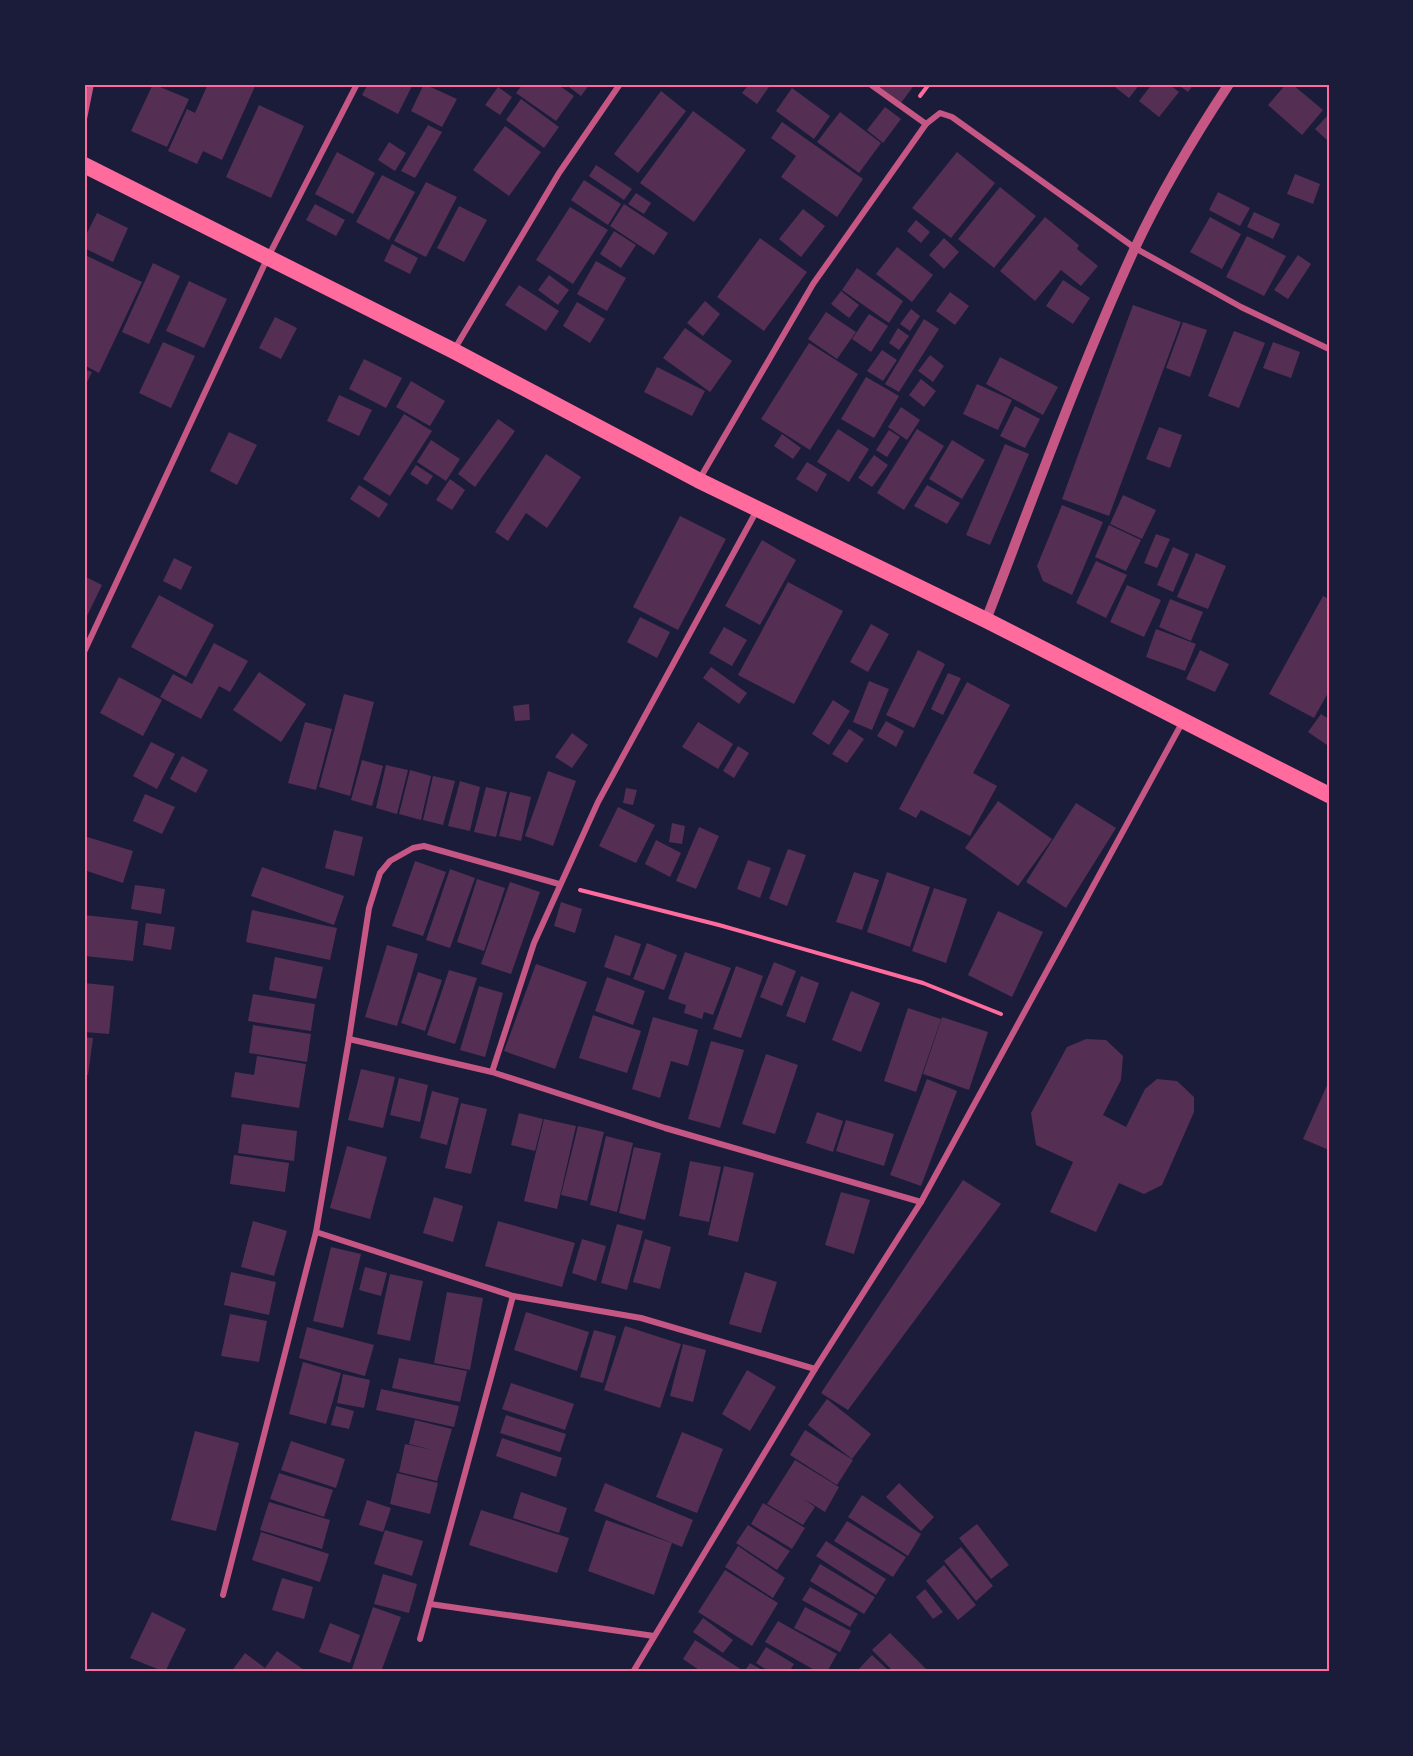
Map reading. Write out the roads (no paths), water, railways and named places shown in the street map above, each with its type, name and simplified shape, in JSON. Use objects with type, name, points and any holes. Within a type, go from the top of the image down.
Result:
[{"type":"highway","points":[[84,165],[454,351],[698,480],[986,620],[1329,795]]},
{"type":"street","points":[[84,119],[91,84]]},
{"type":"street","points":[[84,652],[267,258],[357,84]]},
{"type":"street","points":[[454,351],[559,173],[620,84]]},
{"type":"street","points":[[870,84],[926,124]]},
{"type":"street","points":[[986,620],[1105,317],[1135,248],[1196,134],[1228,84]]},
{"type":"street","points":[[698,480],[813,284],[926,124],[940,113],[952,117],[1135,248],[1241,307],[1329,349]]},
{"type":"street","points":[[492,1072],[526,966],[559,884],[598,802],[758,508]]},
{"type":"street","points":[[633,1672],[814,1369],[921,1202],[1184,720]]},
{"type":"street","points":[[223,1595],[316,1232],[369,908],[380,873],[390,861],[413,848],[424,846],[559,884]]},
{"type":"street","points":[[349,1039],[492,1072],[665,1128],[921,1202]]},
{"type":"street","points":[[316,1232],[513,1296],[641,1318],[814,1369]]},
{"type":"street","points":[[420,1640],[513,1296]]},
{"type":"street","points":[[430,1604],[654,1636]]}]
